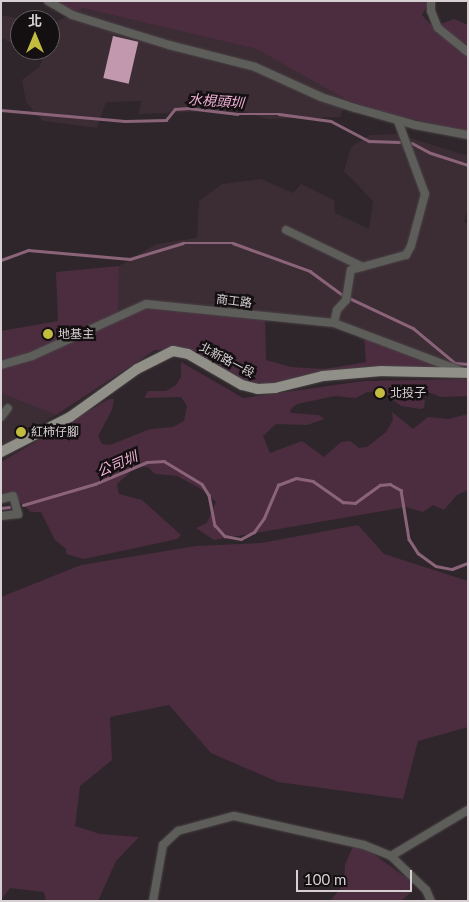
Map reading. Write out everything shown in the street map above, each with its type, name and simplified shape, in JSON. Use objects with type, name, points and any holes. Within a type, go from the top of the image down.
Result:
[{"type":"main road","name":"北新路一段","points":[[1,452],[70,417],[137,369],[173,352],[188,354],[242,384],[258,389],[275,388],[323,376],[468,373]]},
{"type":"street","points":[[48,1],[72,15],[169,46],[255,67],[321,98],[398,121],[468,135]]},
{"type":"street","points":[[431,1],[431,12],[438,28],[468,52]]},
{"type":"street","points":[[334,324],[337,310],[347,296],[351,270],[406,255],[425,194],[398,121]]},
{"type":"street","points":[[286,230],[363,266]]},
{"type":"street","name":"商工路","points":[[1,365],[32,356],[146,304],[334,324],[468,373]]},
{"type":"street","points":[[1,417],[8,408]]},
{"type":"street","points":[[1,499],[13,496],[18,514],[1,516]]},
{"type":"street","points":[[391,856],[468,810]]},
{"type":"street","points":[[153,901],[158,860],[168,840],[178,831],[234,816],[364,845],[391,856],[426,890],[430,901]]},
{"type":"shaded area","points":[[48,1],[430,1],[422,15],[430,24],[438,25],[454,19],[468,25],[468,131],[389,114],[347,100],[256,49],[83,8],[73,14]]},
{"type":"shaded area","points":[[83,8],[256,49],[347,100],[340,117],[268,119],[238,110],[139,114],[141,101],[106,102],[97,128],[43,121],[26,102],[22,80],[40,66],[42,60],[60,60],[60,20]]},
{"type":"shaded area","points":[[1,15],[10,17],[10,42],[1,38]]},
{"type":"shaded area","points":[[397,134],[468,156],[468,208],[464,222],[468,224],[468,371],[364,335],[325,325],[265,318],[118,318],[119,266],[156,244],[197,238],[199,201],[222,184],[261,179],[293,193],[301,184],[334,200],[335,213],[369,229],[373,201],[344,171],[351,147],[370,135]]},
{"type":"shaded area","points":[[119,266],[118,317],[148,307],[265,318],[266,360],[291,367],[325,369],[366,362],[364,335],[467,371],[359,369],[254,387],[188,350],[155,350],[56,415],[1,393],[1,331],[58,321],[56,272]]},
{"type":"shaded area","points":[[181,362],[243,398],[364,381],[468,379],[468,396],[441,397],[418,388],[416,395],[425,401],[424,408],[420,409],[401,406],[381,391],[367,392],[356,398],[335,396],[297,404],[290,410],[291,413],[319,415],[324,419],[307,425],[276,424],[263,436],[270,453],[302,441],[324,457],[341,442],[350,441],[359,448],[367,447],[386,432],[393,420],[392,412],[413,429],[428,417],[448,419],[468,414],[468,490],[457,495],[444,510],[433,505],[423,512],[406,507],[214,540],[196,528],[207,523],[216,502],[205,491],[177,476],[155,474],[148,467],[137,466],[117,484],[119,494],[142,500],[181,535],[177,539],[84,559],[66,554],[66,549],[55,540],[41,512],[31,512],[20,502],[1,500],[1,462],[109,399],[114,399],[112,410],[98,436],[102,444],[110,445],[150,429],[173,427],[184,421],[187,406],[181,397],[144,398],[148,391],[166,391],[176,385],[181,377]]},
{"type":"shaded area","points":[[1,393],[56,415],[1,446]]},
{"type":"shaded area","points":[[358,525],[384,554],[468,581],[468,727],[418,741],[403,799],[278,782],[211,753],[169,705],[110,717],[112,760],[80,786],[75,826],[100,834],[139,837],[116,861],[98,901],[46,901],[44,892],[10,888],[1,900],[1,597],[81,565],[196,546],[261,543]]},
{"type":"shaded area","points":[[354,844],[364,847],[408,879],[413,888],[410,893],[401,901],[330,901],[344,884],[345,865]]},
{"type":"building","points":[[113,36],[138,42],[129,84],[103,78]]},
{"type":"waterway","name":"水梘頭圳","points":[[1,110],[125,121],[166,120],[175,109],[188,108],[238,114],[279,114],[331,121],[369,141],[399,142]]},
{"type":"waterway","name":"水梘頭圳","points":[[412,143],[431,153],[468,165]]},
{"type":"waterway","name":"公司圳","points":[[1,260],[28,250],[130,259],[183,243],[233,243],[310,271],[344,296]]},
{"type":"waterway","name":"公司圳","points":[[349,298],[413,328],[455,363],[468,364]]},
{"type":"waterway","name":"公司圳","points":[[23,505],[95,484],[147,462],[164,461],[202,484],[209,495],[215,525],[225,536],[241,539],[254,532],[264,518],[278,485],[296,478],[313,481],[343,502],[355,503],[380,485],[390,484],[401,490],[409,539],[418,553],[436,566],[452,569],[468,563]]},
{"type":"waterway","name":"公司圳","points":[[1,508],[9,507]]},
{"type":"place","name":"地基主","points":[[48,334]]},
{"type":"place","name":"北投子","points":[[380,393]]},
{"type":"place","name":"紅柿仔腳","points":[[21,432]]}]
